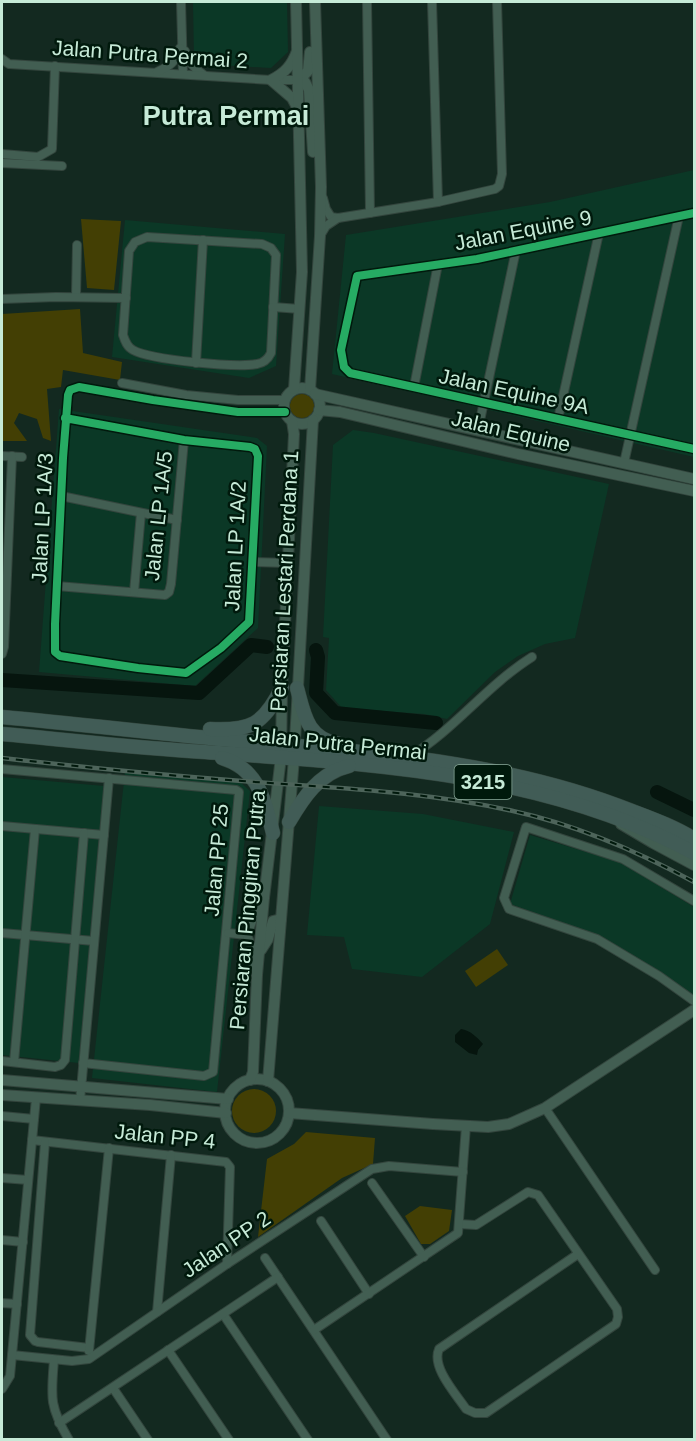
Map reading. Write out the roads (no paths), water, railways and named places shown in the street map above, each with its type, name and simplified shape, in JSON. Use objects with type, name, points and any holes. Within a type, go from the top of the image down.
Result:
[{"type":"main road","points":[[142,730],[184,728],[236,730],[251,726],[265,716],[273,706],[282,687]]},
{"type":"main road","points":[[297,688],[305,717],[319,737],[328,742],[374,749],[385,755]]},
{"type":"main road","name":"Jalan Putra Permai","points":[[2,717],[142,730],[288,751],[354,765],[440,774],[534,791],[610,815],[694,853]]},
{"type":"main road","name":"Jalan Putra Permai","points":[[2,734],[203,752],[288,751],[385,755],[481,768],[564,786],[637,813],[694,839]]},
{"type":"main road","points":[[203,752],[235,762],[245,769],[262,794],[273,833]]},
{"type":"main road","points":[[289,822],[303,799],[320,782],[335,770],[354,765]]},
{"type":"street","points":[[181,2],[183,75]]},
{"type":"street","points":[[285,400],[294,389],[302,272],[296,2]]},
{"type":"street","points":[[299,80],[306,75],[310,67],[310,23],[315,2]]},
{"type":"street","points":[[285,400],[289,416],[303,424],[316,415],[319,404],[312,392],[320,236],[320,183],[315,2]]},
{"type":"street","points":[[367,2],[370,213]]},
{"type":"street","points":[[432,2],[438,202]]},
{"type":"street","points":[[299,80],[305,82],[309,90],[312,146],[326,209],[331,217],[338,218],[438,202],[495,189],[501,182],[497,2]]},
{"type":"street","points":[[155,73],[170,65],[177,58],[182,42]]},
{"type":"street","points":[[182,42],[187,60],[196,70],[206,76]]},
{"type":"street","points":[[298,46],[292,63],[283,74],[271,80],[292,98],[300,114]]},
{"type":"street","name":"Jalan Putra Permai 2","points":[[2,59],[9,64],[299,80]]},
{"type":"street","points":[[2,154],[38,156],[52,149],[55,66]]},
{"type":"street","points":[[2,163],[62,166]]},
{"type":"street","name":"Jalan Equine 9","points":[[341,350],[357,276],[477,259],[694,213]]},
{"type":"street","points":[[624,463],[679,216]]},
{"type":"street","points":[[320,236],[326,226],[338,218]]},
{"type":"street","points":[[558,419],[599,233]]},
{"type":"street","points":[[147,237],[203,240],[262,244],[271,248],[276,255],[271,353],[265,361],[256,365],[196,363],[136,351],[128,345],[123,335],[129,251],[135,242],[147,237]]},
{"type":"street","points":[[196,363],[203,240]]},
{"type":"street","points":[[76,297],[77,244]]},
{"type":"street","points":[[478,430],[516,250]]},
{"type":"street","points":[[414,387],[438,264]]},
{"type":"street","points":[[2,299],[126,298]]},
{"type":"street","points":[[273,307],[300,309]]},
{"type":"street","name":"Jalan Equine 9A","points":[[341,350],[344,367],[350,373],[694,449]]},
{"type":"street","points":[[122,382],[186,395],[238,400],[285,400]]},
{"type":"street","name":"Jalan LP 1A/3","points":[[60,656],[54,648],[65,418],[70,390],[79,387],[238,412],[289,416]]},
{"type":"street","points":[[294,389],[302,388],[312,392]]},
{"type":"street","name":"Jalan Equine","points":[[312,392],[694,478]]},
{"type":"street","name":"Jalan Equine","points":[[316,415],[340,412],[518,454],[694,491]]},
{"type":"street","name":"Persiaran Lestari Perdana 1","points":[[288,751],[297,688],[304,606],[304,553],[316,415]]},
{"type":"street","name":"Persiaran Lestari Perdana 1","points":[[288,751],[282,687],[294,434],[289,416]]},
{"type":"street","points":[[65,418],[184,440]]},
{"type":"street","name":"Jalan LP 1A/2","points":[[60,656],[138,668],[189,672],[221,648],[249,622],[258,456],[255,449],[250,447],[184,440]]},
{"type":"street","name":"Jalan LP 1A/5","points":[[57,586],[165,595],[169,592],[184,440]]},
{"type":"street","points":[[2,456],[22,457]]},
{"type":"street","points":[[3,650],[12,456]]},
{"type":"street","points":[[61,496],[177,520]]},
{"type":"street","points":[[134,592],[141,513]]},
{"type":"street","points":[[253,562],[288,563]]},
{"type":"street","points":[[408,758],[442,734],[497,682],[532,657]]},
{"type":"street","name":"Persiaran Pinggiran Putra","points":[[268,1081],[289,822],[288,751]]},
{"type":"street","name":"Persiaran Pinggiran Putra","points":[[250,1080],[253,1072],[257,975],[264,898],[288,751]]},
{"type":"street","points":[[2,769],[109,778],[80,1101]]},
{"type":"street","name":"Jalan PP 25","points":[[83,1063],[204,1076],[211,1074],[214,1067],[228,933],[240,792],[109,778]]},
{"type":"street","points":[[610,815],[643,837],[694,865]]},
{"type":"street","points":[[2,826],[104,835]]},
{"type":"street","points":[[289,1113],[466,1126],[488,1127],[509,1124],[545,1108],[692,1012],[694,1000],[597,939],[510,909],[504,898],[525,827],[623,859],[694,901]]},
{"type":"street","points":[[14,1062],[35,828]]},
{"type":"street","points":[[2,1061],[55,1067],[61,1065],[65,1060],[84,833]]},
{"type":"street","points":[[257,975],[252,963],[252,947],[247,935],[256,911],[264,898]]},
{"type":"street","points":[[260,953],[268,939],[273,921],[281,919]]},
{"type":"street","points":[[2,933],[94,941]]},
{"type":"street","points":[[228,933],[247,935]]},
{"type":"street","points":[[2,1080],[228,1099]]},
{"type":"street","points":[[250,1080],[268,1081],[281,1090],[286,1097],[289,1113],[287,1123],[273,1139],[263,1142],[242,1139],[228,1124],[226,1113],[228,1099],[233,1090],[250,1080]]},
{"type":"street","points":[[2,1095],[150,1105],[226,1113]]},
{"type":"street","points":[[2,1389],[10,1376],[36,1098]]},
{"type":"street","points":[[545,1108],[655,1270]]},
{"type":"street","points":[[2,1116],[34,1119]]},
{"type":"street","points":[[314,1330],[456,1235],[459,1224],[466,1126]]},
{"type":"street","name":"Jalan PP 4","points":[[32,1140],[222,1160],[230,1167],[227,1264]]},
{"type":"street","points":[[45,1142],[30,1331],[32,1338],[38,1342],[89,1348]]},
{"type":"street","points":[[12,1355],[54,1360],[88,1359],[110,1148]]},
{"type":"street","points":[[157,1312],[171,1155]]},
{"type":"street","name":"Jalan PP 2","points":[[88,1359],[227,1264],[376,1167],[390,1166],[463,1172]]},
{"type":"street","points":[[2,1178],[28,1180]]},
{"type":"street","points":[[372,1183],[424,1257]]},
{"type":"street","points":[[459,1224],[476,1225],[528,1192],[533,1192],[538,1195],[616,1310],[618,1317],[616,1323],[486,1413],[475,1413],[466,1409],[439,1367],[436,1355],[444,1345],[578,1254]]},
{"type":"street","points":[[321,1221],[369,1294]]},
{"type":"street","points":[[2,1240],[23,1242]]},
{"type":"street","points":[[265,1258],[387,1440]]},
{"type":"street","points":[[59,1424],[278,1277]]},
{"type":"street","points":[[2,1303],[17,1304]]},
{"type":"street","points":[[223,1314],[308,1440]]},
{"type":"street","points":[[168,1350],[229,1440]]},
{"type":"street","points":[[54,1360],[53,1409],[69,1440]]},
{"type":"street","points":[[113,1388],[148,1440]]},
{"type":"waterway","points":[[2,680],[199,693],[251,645],[267,647]]},
{"type":"waterway","points":[[316,650],[318,657],[316,693],[335,713],[436,723]]},
{"type":"waterway","points":[[657,792],[694,810]]},
{"type":"railway","points":[[2,758],[182,776],[378,791],[479,804],[537,817],[583,831],[651,860],[694,882]]},
{"type":"district","name":"Putra Permai","points":[[226,116]]}]
